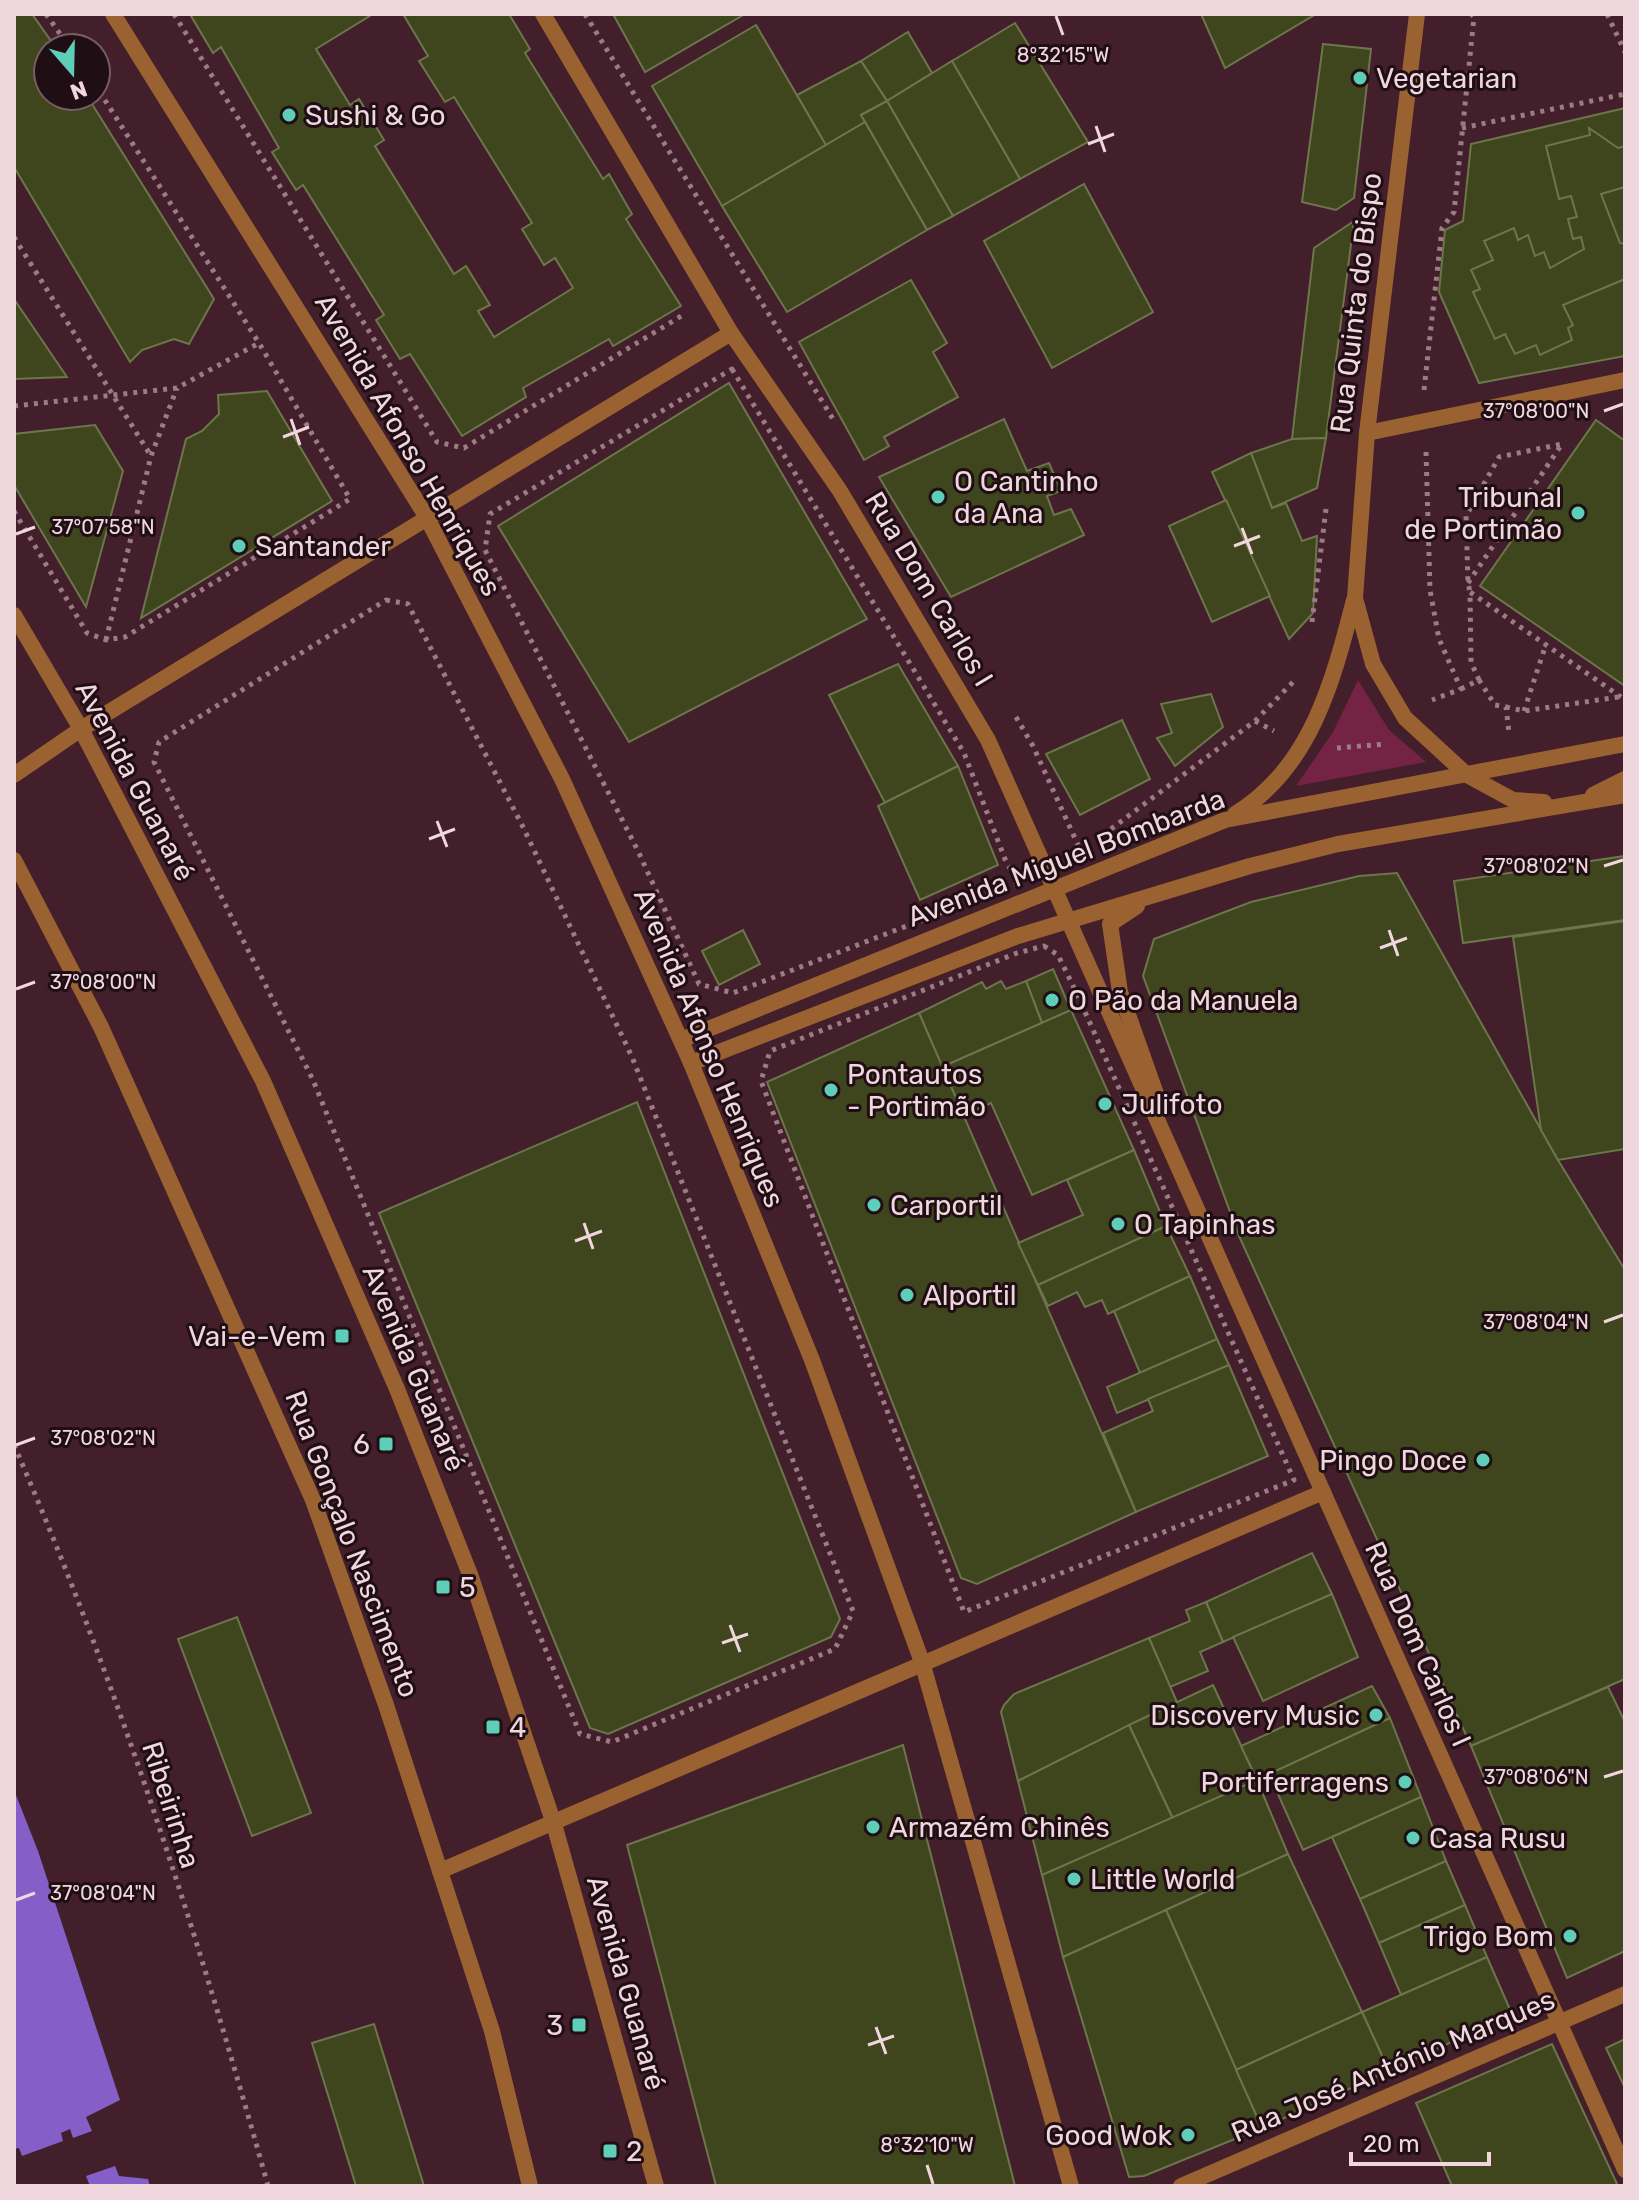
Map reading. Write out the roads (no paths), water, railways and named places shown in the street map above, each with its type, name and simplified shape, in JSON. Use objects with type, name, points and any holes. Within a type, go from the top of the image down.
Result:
[{"type":"street","name":"Avenida Afonso Henriques","points":[[113,14],[426,516],[562,779],[681,1040],[812,1360],[922,1662],[1071,2186]]},
{"type":"street","name":"Rua Dom Carlos I","points":[[543,14],[731,333],[840,491],[988,740],[1625,2170]]},
{"type":"street","name":"Rua Quinta do Bispo","points":[[1225,820],[1256,801],[1281,777],[1302,744],[1332,682],[1355,598],[1367,433],[1417,14]]},
{"type":"street","points":[[14,775],[81,729],[426,516],[731,333]]},
{"type":"street","points":[[1367,433],[1625,380]]},
{"type":"street","name":"Rua Quinta do Bispo","points":[[1355,598],[1373,664],[1405,718],[1467,775],[1513,800],[1573,804]]},
{"type":"street","name":"Avenida Guanaré","points":[[14,615],[81,729],[263,1081],[397,1389],[471,1577],[554,1824],[656,2186]]},
{"type":"street","name":"Avenida Miguel Bombarda","points":[[681,1040],[1225,820],[1625,744]]},
{"type":"street","points":[[1573,804],[1625,779]]},
{"type":"street","name":"Avenida Miguel Bombarda","points":[[691,1063],[785,1024],[1069,920],[1250,866],[1338,844],[1625,795]]},
{"type":"street","name":"Rua Gonçalo Nascimento","points":[[14,860],[101,1027],[313,1500],[492,2031],[530,2186]]},
{"type":"street","name":"Rua Dom Carlos I","points":[[1148,898],[1110,924],[1120,992],[1204,1226]]},
{"type":"street","points":[[440,1871],[1323,1492]]},
{"type":"street","name":"Rua José António Marques","points":[[1181,2186],[1625,1994]]},
{"type":"place","name":"Vegetarian","points":[[1360,78]]},
{"type":"place","name":"Sushi & Go","points":[[289,115]]},
{"type":"place","name":"O Cantinho da Ana","points":[[938,497]]},
{"type":"place","name":"Tribunal de Portimão","points":[[1578,513]]},
{"type":"place","name":"Santander","points":[[239,546]]},
{"type":"place","name":"O Pão da Manuela","points":[[1052,1000]]},
{"type":"place","name":"Pontautos - Portimão","points":[[831,1090]]},
{"type":"place","name":"Julifoto","points":[[1105,1104]]},
{"type":"place","name":"Carportil","points":[[874,1205]]},
{"type":"place","name":"O Tapinhas","points":[[1118,1224]]},
{"type":"place","name":"Alportil","points":[[907,1295]]},
{"type":"place","name":"Vai-e-Vem","points":[[342,1336]]},
{"type":"place","name":"6","points":[[386,1444]]},
{"type":"place","name":"Pingo Doce","points":[[1483,1460]]},
{"type":"place","name":"5","points":[[443,1587]]},
{"type":"place","name":"Discovery Music","points":[[1376,1715]]},
{"type":"place","name":"4","points":[[493,1727]]},
{"type":"place","name":"Portiferragens","points":[[1405,1782]]},
{"type":"place","name":"Armazém Chinês","points":[[873,1827]]},
{"type":"place","name":"Casa Rusu","points":[[1413,1838]]},
{"type":"place","name":"Little World","points":[[1074,1879]]},
{"type":"place","name":"Trigo Bom","points":[[1570,1936]]},
{"type":"place","name":"3","points":[[579,2025]]},
{"type":"place","name":"Good Wok","points":[[1188,2135]]},
{"type":"place","name":"2","points":[[610,2151]]}]
